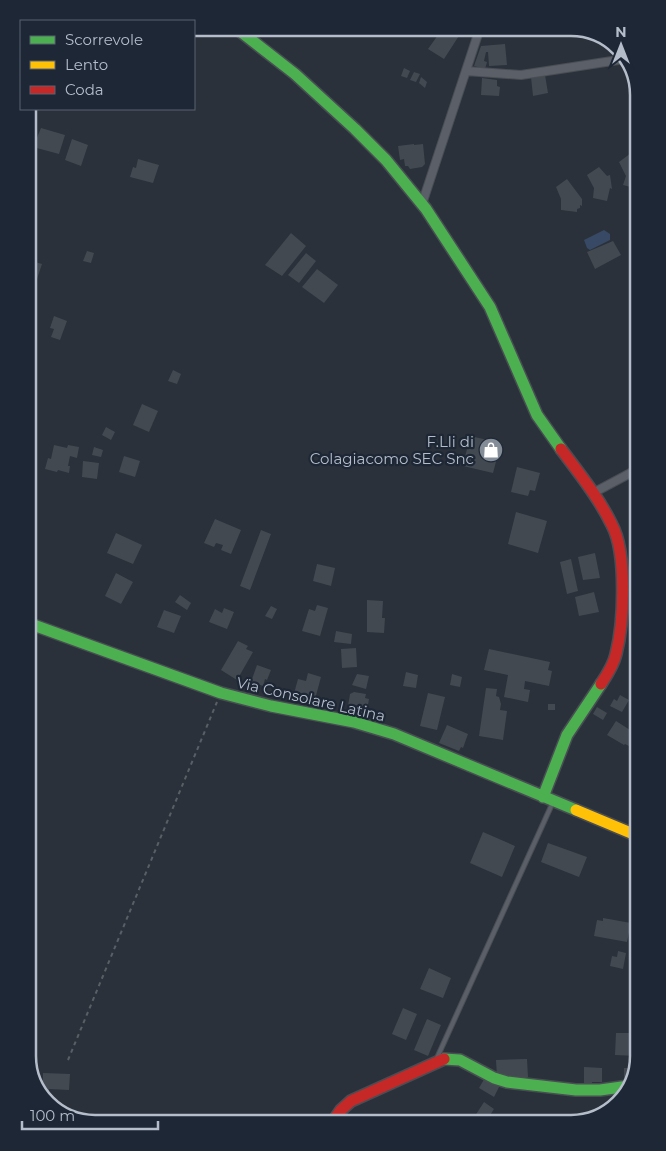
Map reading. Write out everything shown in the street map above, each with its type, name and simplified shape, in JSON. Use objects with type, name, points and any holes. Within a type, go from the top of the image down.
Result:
[{"type":"street","points":[[246,36],[295,74],[348,122],[386,160],[422,204],[490,307],[538,415],[593,493],[610,521],[619,545],[622,578],[620,637],[616,655],[610,671],[567,735],[548,799]]},
{"type":"street","points":[[422,204],[477,36]]},
{"type":"street","points":[[466,71],[524,75],[596,64]]},
{"type":"street","points":[[593,493],[630,473]]},
{"type":"street","name":"Via Consolare Latina","points":[[36,626],[221,693],[271,706],[377,728],[411,740],[630,833]]},
{"type":"street","points":[[338,1115],[351,1101],[443,1059],[457,1060],[500,1080],[566,1089],[595,1090],[621,1087]]},
{"type":"lane","points":[[435,1062],[548,799]]},
{"type":"path","points":[[68,1060],[221,693]]},
{"type":"water","points":[[604,230],[610,234],[610,240],[590,250],[587,248],[584,240]]},
{"type":"building","points":[[437,36],[459,36],[444,59],[428,49]]},
{"type":"building","points":[[505,44],[507,65],[489,66],[488,52],[486,52],[484,61],[487,62],[485,69],[474,66],[481,46]]},
{"type":"building","points":[[404,68],[410,71],[407,78],[401,76]]},
{"type":"building","points":[[414,72],[420,74],[416,82],[410,80]]},
{"type":"building","points":[[545,75],[548,93],[533,96],[531,77]]},
{"type":"building","points":[[421,77],[427,82],[425,88],[419,83]]},
{"type":"building","points":[[482,78],[497,80],[497,86],[500,87],[499,96],[481,95]]},
{"type":"building","points":[[41,128],[65,135],[59,154],[36,148],[36,140]]},
{"type":"building","points":[[72,139],[88,145],[81,166],[65,160]]},
{"type":"building","points":[[423,144],[425,164],[422,167],[410,169],[408,166],[405,166],[404,159],[400,160],[398,146]]},
{"type":"building","points":[[630,154],[630,187],[623,185],[626,176],[619,162]]},
{"type":"building","points":[[138,159],[159,165],[153,183],[130,177],[133,167],[136,168]]},
{"type":"building","points":[[599,167],[607,176],[610,175],[612,189],[610,188],[607,201],[593,198],[594,188],[587,175]]},
{"type":"building","points":[[567,179],[582,199],[582,206],[580,205],[577,212],[561,210],[561,199],[556,187]]},
{"type":"building","points":[[291,233],[306,246],[282,276],[265,265]]},
{"type":"building","points":[[613,241],[621,255],[595,269],[587,252]]},
{"type":"building","points":[[87,251],[94,253],[91,263],[83,261]]},
{"type":"building","points":[[306,253],[316,261],[299,283],[288,275]]},
{"type":"building","points":[[36,262],[42,264],[36,282]]},
{"type":"building","points":[[317,269],[338,285],[324,303],[302,287]]},
{"type":"building","points":[[54,316],[67,321],[60,340],[51,337],[54,329],[50,328]]},
{"type":"building","points":[[173,370],[181,374],[177,384],[168,381]]},
{"type":"building","points":[[142,404],[158,411],[149,432],[133,425]]},
{"type":"building","points":[[106,427],[115,432],[111,440],[102,435]]},
{"type":"building","points":[[470,436],[501,443],[493,473],[463,466]]},
{"type":"building","points":[[54,445],[67,448],[68,445],[79,447],[77,458],[70,456],[69,473],[45,469],[48,458],[51,459]]},
{"type":"building","points":[[94,447],[103,450],[101,457],[92,455]]},
{"type":"building","points":[[124,456],[140,461],[135,477],[119,472]]},
{"type":"building","points":[[83,461],[99,463],[97,479],[82,477]]},
{"type":"building","points":[[517,467],[540,473],[535,491],[530,490],[528,496],[511,492]]},
{"type":"building","points":[[516,512],[547,521],[538,553],[508,544]]},
{"type":"building","points":[[215,519],[241,530],[231,554],[221,550],[223,545],[216,543],[214,547],[204,543]]},
{"type":"building","points":[[261,530],[271,534],[250,590],[240,586]]},
{"type":"building","points":[[116,533],[142,545],[133,564],[107,553]]},
{"type":"building","points":[[595,553],[600,578],[583,580],[578,557]]},
{"type":"building","points":[[571,559],[578,591],[567,594],[560,562]]},
{"type":"building","points":[[317,564],[335,568],[331,586],[313,581]]},
{"type":"building","points":[[116,573],[133,582],[121,604],[105,596]]},
{"type":"building","points":[[594,592],[599,612],[579,616],[575,597]]},
{"type":"building","points":[[180,595],[191,603],[187,610],[175,602]]},
{"type":"building","points":[[367,600],[383,601],[382,618],[385,618],[384,633],[367,632]]},
{"type":"building","points":[[317,605],[328,608],[320,636],[302,631],[309,609],[315,611]]},
{"type":"building","points":[[271,606],[277,609],[272,619],[265,616]]},
{"type":"building","points":[[224,608],[234,612],[227,629],[209,622],[215,609],[222,613]]},
{"type":"building","points":[[164,610],[181,616],[174,633],[157,627]]},
{"type":"building","points":[[336,631],[352,634],[351,644],[334,642]]},
{"type":"building","points":[[238,641],[248,646],[246,649],[253,652],[237,680],[221,670]]},
{"type":"building","points":[[356,648],[357,667],[342,668],[341,649]]},
{"type":"building","points":[[489,649],[550,662],[548,670],[552,671],[549,686],[525,681],[524,689],[530,690],[528,702],[504,697],[508,675],[484,670]]},
{"type":"building","points":[[257,665],[271,670],[263,686],[251,682]]},
{"type":"building","points":[[406,672],[418,675],[416,688],[403,686]]},
{"type":"building","points":[[308,673],[321,677],[314,703],[293,697],[298,679],[306,681]]},
{"type":"building","points":[[357,674],[369,676],[366,689],[352,685]]},
{"type":"building","points":[[452,674],[462,677],[460,687],[450,685]]},
{"type":"building","points":[[486,688],[497,689],[496,696],[499,697],[501,704],[500,710],[507,711],[503,740],[479,736]]},
{"type":"building","points":[[354,692],[366,694],[365,698],[369,699],[366,715],[347,712],[350,694]]},
{"type":"building","points":[[428,693],[445,697],[437,730],[420,726]]},
{"type":"building","points":[[620,695],[629,700],[622,712],[610,706],[614,699],[617,701]]},
{"type":"building","points":[[548,704],[555,704],[555,710],[548,710]]},
{"type":"building","points":[[597,707],[607,713],[603,720],[593,714]]},
{"type":"building","points":[[616,721],[630,730],[630,746],[624,745],[607,735]]},
{"type":"building","points":[[447,725],[468,734],[463,748],[461,747],[459,751],[439,743]]},
{"type":"building","points":[[483,832],[515,846],[502,877],[470,863]]},
{"type":"building","points":[[548,843],[587,857],[579,877],[541,862]]},
{"type":"building","points":[[603,918],[630,923],[627,942],[594,936],[597,920],[603,921]]},
{"type":"building","points":[[618,951],[626,953],[623,969],[610,966],[612,956],[617,957]]},
{"type":"building","points":[[429,968],[451,978],[443,998],[420,989]]},
{"type":"building","points":[[403,1008],[417,1014],[406,1040],[392,1034]]},
{"type":"building","points":[[427,1019],[441,1025],[428,1056],[414,1050]]},
{"type":"building","points":[[616,1033],[630,1033],[630,1056],[615,1055]]},
{"type":"building","points":[[527,1059],[528,1077],[497,1078],[496,1060]]},
{"type":"building","points":[[584,1067],[602,1068],[602,1082],[592,1082],[592,1086],[584,1085]]},
{"type":"building","points":[[624,1068],[629,1068],[627,1074],[624,1082]]},
{"type":"building","points":[[43,1073],[70,1074],[69,1090],[49,1089],[49,1092],[43,1084]]},
{"type":"building","points":[[486,1076],[500,1085],[494,1097],[479,1088]]},
{"type":"building","points":[[484,1102],[494,1109],[490,1115],[476,1115]]},
{"type":"traffic: fast","points":[[246,36],[295,74],[355,129],[386,160],[426,209],[490,307],[537,415],[561,449]]},
{"type":"traffic: fast","points":[[36,626],[221,693],[271,706],[354,722],[394,734],[576,810]]},
{"type":"traffic: fast","points":[[543,797],[567,735],[601,684]]},
{"type":"traffic: fast","points":[[444,1059],[460,1060],[494,1078],[507,1082],[576,1090],[600,1090],[621,1087]]},
{"type":"traffic: slow","points":[[576,810],[630,833]]},
{"type":"traffic: jam","points":[[561,449],[607,515],[617,537],[620,553],[623,588],[619,641],[614,662],[601,684]]},
{"type":"traffic: jam","points":[[338,1115],[351,1101],[444,1059]]},
{"type":"place","name":"F.Lli di Colagiacomo SEC Snc","points":[[491,450]]}]
